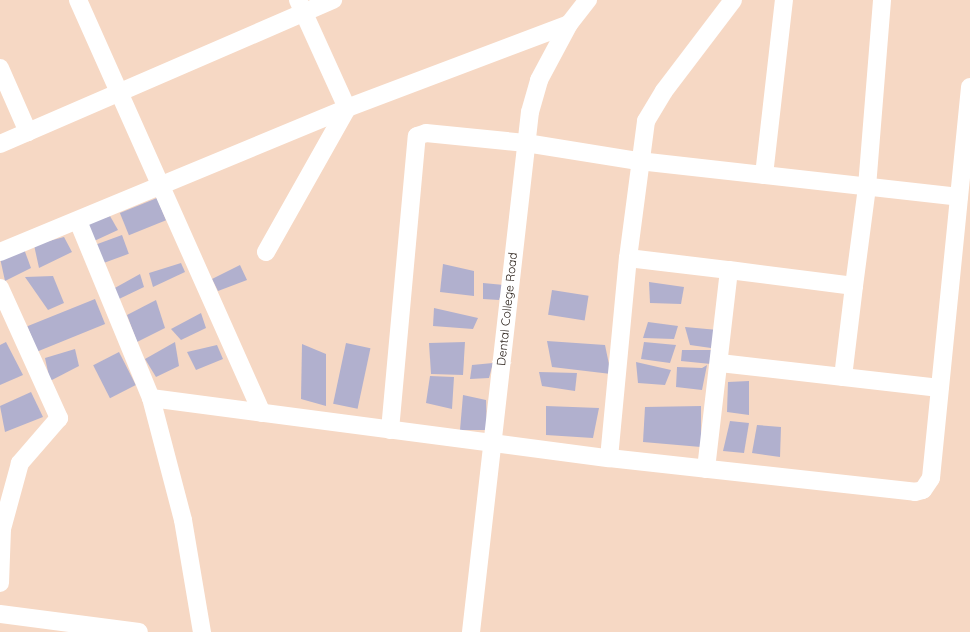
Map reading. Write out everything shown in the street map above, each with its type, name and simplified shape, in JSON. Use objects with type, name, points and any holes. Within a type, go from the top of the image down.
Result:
[{"type":"street","points":[[0,144],[119,92],[301,6],[333,0]]},
{"type":"street","name":"Dental College Road","points":[[471,632],[526,143],[539,80],[570,24],[588,0]]},
{"type":"street","points":[[609,458],[628,258],[639,161],[646,121],[664,91],[733,0]]},
{"type":"street","points":[[764,175],[784,0]]},
{"type":"street","points":[[842,378],[867,187],[882,0]]},
{"type":"street","points":[[82,1],[119,92],[262,413]]},
{"type":"street","points":[[301,6],[347,108]]},
{"type":"street","points":[[0,252],[162,187],[347,108],[570,24]]},
{"type":"street","points":[[0,68],[28,132]]},
{"type":"street","points":[[151,398],[609,458],[915,492],[923,490],[932,478],[970,87]]},
{"type":"street","points":[[266,252],[347,108]]},
{"type":"street","points":[[390,430],[416,136],[426,133],[526,143],[639,161],[959,197]]},
{"type":"street","points":[[78,220],[151,398],[183,520],[202,632]]},
{"type":"street","points":[[628,258],[854,286]]},
{"type":"street","points":[[706,469],[720,363],[729,270]]},
{"type":"street","points":[[0,288],[59,418],[20,464],[1,527],[0,583]]},
{"type":"street","points":[[720,363],[940,388]]},
{"type":"street","points":[[0,614],[139,632]]},
{"type":"building","points":[[157,198],[166,220],[129,235],[120,213]]},
{"type":"building","points":[[110,216],[118,230],[92,242],[87,224]]},
{"type":"building","points":[[122,235],[129,254],[102,264],[95,245]]},
{"type":"building","points":[[64,237],[72,252],[39,268],[34,245]]},
{"type":"building","points":[[24,249],[31,268],[5,281],[0,258]]},
{"type":"building","points":[[181,263],[185,272],[153,287],[149,273]]},
{"type":"building","points":[[443,264],[474,271],[474,296],[440,292]]},
{"type":"building","points":[[240,265],[247,280],[218,291],[212,279]]},
{"type":"building","points":[[140,274],[144,287],[119,299],[113,289]]},
{"type":"building","points":[[53,276],[64,303],[48,310],[25,277]]},
{"type":"building","points":[[649,282],[684,287],[681,304],[650,303]]},
{"type":"building","points":[[483,283],[504,285],[499,300],[483,299]]},
{"type":"building","points":[[552,290],[589,296],[585,320],[548,315]]},
{"type":"building","points":[[95,299],[105,324],[37,351],[27,326]]},
{"type":"building","points":[[156,300],[165,328],[137,342],[127,315]]},
{"type":"building","points":[[434,308],[478,318],[473,329],[433,326]]},
{"type":"building","points":[[201,313],[206,328],[181,340],[171,329]]},
{"type":"building","points":[[648,322],[678,326],[674,339],[643,338]]},
{"type":"building","points":[[685,327],[718,330],[711,348],[690,345]]},
{"type":"building","points":[[547,341],[605,345],[611,374],[552,367]]},
{"type":"building","points":[[6,342],[23,375],[0,385],[0,345]]},
{"type":"building","points":[[175,342],[179,366],[156,377],[145,359]]},
{"type":"building","points":[[465,342],[463,375],[431,374],[429,343]]},
{"type":"building","points":[[644,342],[676,345],[670,363],[641,359]]},
{"type":"building","points":[[346,343],[370,348],[358,409],[333,404]]},
{"type":"building","points":[[302,344],[326,354],[326,406],[301,399]]},
{"type":"building","points":[[217,345],[223,359],[196,370],[187,352]]},
{"type":"building","points":[[75,349],[79,366],[50,381],[45,358]]},
{"type":"building","points":[[682,350],[713,350],[711,364],[681,361]]},
{"type":"building","points":[[119,352],[136,385],[110,398],[93,365]]},
{"type":"building","points":[[636,362],[671,370],[665,385],[638,383]]},
{"type":"building","points":[[493,363],[489,378],[470,379],[472,365]]},
{"type":"building","points":[[707,365],[702,390],[676,387],[677,367],[702,368]]},
{"type":"building","points":[[539,372],[577,373],[575,391],[542,386]]},
{"type":"building","points":[[430,376],[454,377],[452,409],[426,403]]},
{"type":"building","points":[[749,381],[749,415],[727,412],[728,382]]},
{"type":"building","points":[[31,392],[43,417],[5,432],[0,406]]},
{"type":"building","points":[[463,395],[486,400],[487,430],[460,430]]},
{"type":"building","points":[[546,406],[599,408],[593,438],[546,435]]},
{"type":"building","points":[[701,406],[701,447],[643,442],[645,407]]},
{"type":"building","points":[[730,421],[749,423],[744,453],[723,451]]},
{"type":"building","points":[[757,425],[781,427],[780,457],[752,453]]}]
